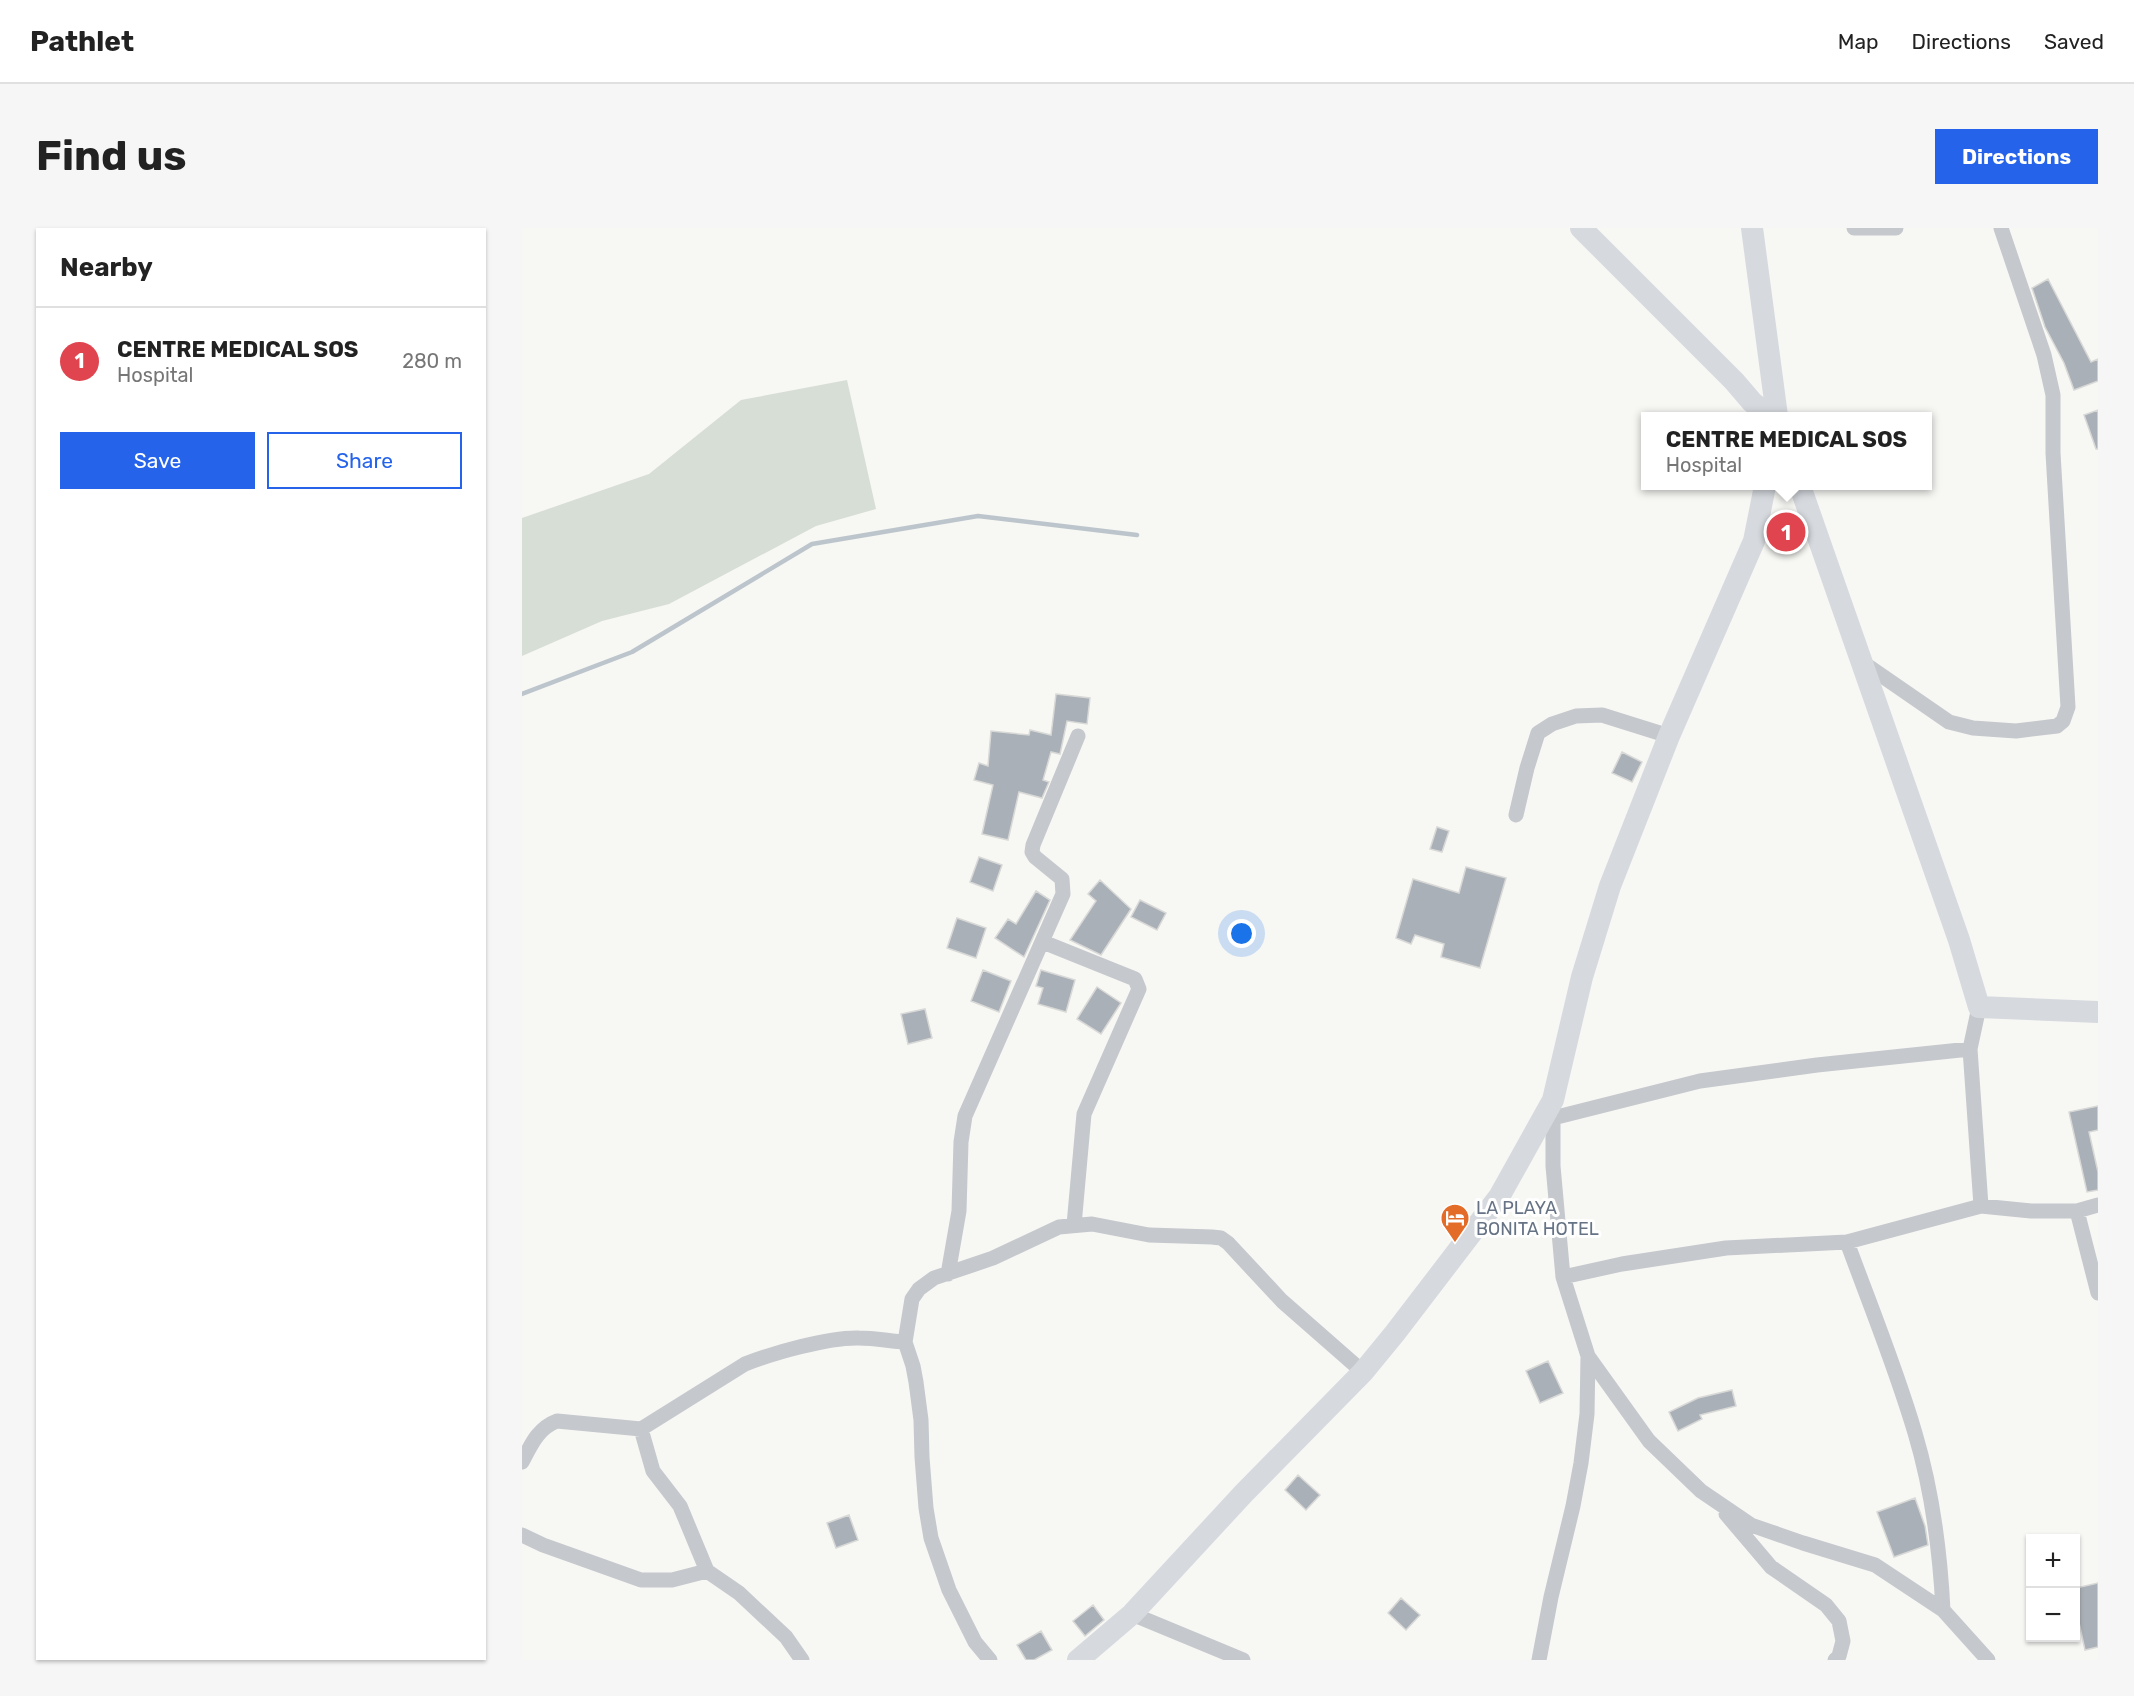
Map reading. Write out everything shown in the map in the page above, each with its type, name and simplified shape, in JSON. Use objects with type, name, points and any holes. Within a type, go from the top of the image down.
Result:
[{"type":"street","points":[[1581,228],[1763,412]]},
{"type":"street","points":[[1752,228],[1776,412]]},
{"type":"street","points":[[1854,228],[1896,228]]},
{"type":"street","points":[[1861,662],[1948,722],[1973,728],[2016,731],[2057,726],[2066,716],[2068,707],[2053,453],[2053,395],[2044,355],[2001,228]]},
{"type":"street","points":[[1764,490],[1754,541],[1669,736],[1610,886],[1582,977],[1553,1109],[1553,1166],[1563,1277],[1588,1356],[1649,1441],[1701,1491],[1751,1525],[1875,1565],[1943,1610],[1988,1660]]},
{"type":"street","points":[[1801,490],[1959,940],[1978,1007],[1970,1048],[1981,1206]]},
{"type":"street","points":[[1516,815],[1538,733],[1552,724],[1576,716],[1602,715],[1669,736]]},
{"type":"street","points":[[948,1274],[958,1211],[961,1142],[965,1116],[1060,905],[1064,886],[1062,879],[1032,852],[1078,736]]},
{"type":"street","points":[[1043,942],[1135,978],[1139,989],[1084,1114],[1074,1225]]},
{"type":"street","points":[[1978,1007],[2098,1012]]},
{"type":"street","points":[[1078,1660],[1132,1614],[1244,1493],[1363,1372],[1499,1197],[1553,1109],[1700,1081],[1970,1048]]},
{"type":"street","points":[[1563,1277],[1622,1264],[1726,1248],[1847,1242],[1981,1206],[2031,1211],[2077,1211],[2098,1205]]},
{"type":"street","points":[[2077,1211],[2098,1293]]},
{"type":"street","points":[[990,1660],[975,1642],[949,1590],[932,1538],[926,1508],[921,1419],[913,1366],[905,1342],[912,1299],[919,1289],[934,1278],[993,1258],[1059,1227],[1092,1224],[1149,1235],[1221,1238],[1282,1301],[1363,1372]]},
{"type":"street","points":[[1847,1242],[1915,1433],[1929,1492],[1941,1569],[1943,1610]]},
{"type":"street","points":[[522,1462],[537,1436],[550,1423],[557,1420],[641,1429],[746,1364],[763,1357],[841,1338],[905,1342]]},
{"type":"street","points":[[1538,1659],[1581,1462],[1587,1414],[1588,1356]]},
{"type":"street","points":[[641,1429],[653,1471],[680,1506],[707,1570],[739,1593],[786,1637],[802,1660]]},
{"type":"street","points":[[1713,1499],[1771,1567],[1826,1605],[1839,1621],[1843,1641],[1839,1656],[1835,1660]]},
{"type":"street","points":[[522,1535],[543,1545],[641,1580],[672,1580],[707,1570]]},
{"type":"street","points":[[1132,1614],[1243,1660]]},
{"type":"shaded area","points":[[847,380],[876,509],[816,526],[669,604],[602,621],[522,656],[522,518],[649,474],[741,400]]},
{"type":"building","points":[[2048,279],[2091,362],[2098,359],[2098,381],[2074,390],[2064,363],[2045,327],[2032,288]]},
{"type":"building","points":[[2098,410],[2098,449],[2096,449],[2084,415]]},
{"type":"building","points":[[1056,694],[1090,698],[1087,724],[1067,721],[1060,754],[1051,752],[1043,780],[1049,782],[1042,798],[1019,792],[1008,840],[982,834],[993,785],[974,780],[979,763],[988,766],[991,731],[1029,735],[1030,730],[1051,735]]},
{"type":"building","points":[[1622,752],[1642,762],[1632,782],[1612,773]]},
{"type":"building","points":[[1437,827],[1449,831],[1442,852],[1430,849]]},
{"type":"building","points":[[979,857],[1002,865],[993,891],[970,882]]},
{"type":"building","points":[[1466,867],[1506,878],[1480,968],[1441,957],[1444,944],[1415,935],[1411,944],[1396,938],[1413,879],[1459,893]]},
{"type":"building","points":[[1100,880],[1131,909],[1101,955],[1070,940],[1096,901],[1088,894]]},
{"type":"building","points":[[1036,891],[1050,900],[1024,957],[995,938],[1008,919],[1016,924]]},
{"type":"building","points":[[1140,900],[1166,913],[1157,930],[1131,917]]},
{"type":"building","points":[[957,918],[986,928],[976,958],[947,948]]},
{"type":"building","points":[[983,970],[1011,981],[999,1012],[971,1001]]},
{"type":"building","points":[[1041,970],[1075,980],[1066,1012],[1038,1004],[1043,988],[1036,986]]},
{"type":"building","points":[[1097,987],[1121,1003],[1101,1034],[1077,1019]]},
{"type":"building","points":[[925,1009],[932,1038],[908,1044],[901,1014]]},
{"type":"building","points":[[2098,1106],[2098,1130],[2089,1132],[2098,1172],[2098,1190],[2087,1192],[2069,1112]]},
{"type":"building","points":[[1548,1361],[1563,1393],[1540,1403],[1526,1371]]},
{"type":"building","points":[[1732,1390],[1736,1406],[1700,1415],[1702,1419],[1678,1431],[1669,1412],[1698,1398]]},
{"type":"building","points":[[1298,1475],[1320,1495],[1306,1510],[1285,1490]]},
{"type":"building","points":[[1915,1498],[1925,1526],[1928,1545],[1894,1557],[1877,1512]]},
{"type":"building","points":[[849,1515],[858,1540],[836,1548],[827,1523]]},
{"type":"building","points":[[2098,1583],[2098,1647],[2085,1650],[2080,1627],[2080,1587]]},
{"type":"building","points":[[1401,1598],[1420,1615],[1406,1630],[1388,1613]]},
{"type":"building","points":[[1093,1605],[1104,1620],[1085,1636],[1073,1621]]},
{"type":"building","points":[[1041,1631],[1052,1650],[1034,1660],[1026,1660],[1017,1645]]},
{"type":"waterway","points":[[522,694],[632,652],[812,544],[978,516],[1137,535]]},
{"type":"place","name":"CENTRE MEDICAL SOS","points":[[1786,532]]},
{"type":"place","name":"LA PLAYA BONITA HOTEL","points":[[1455,1244]]}]
